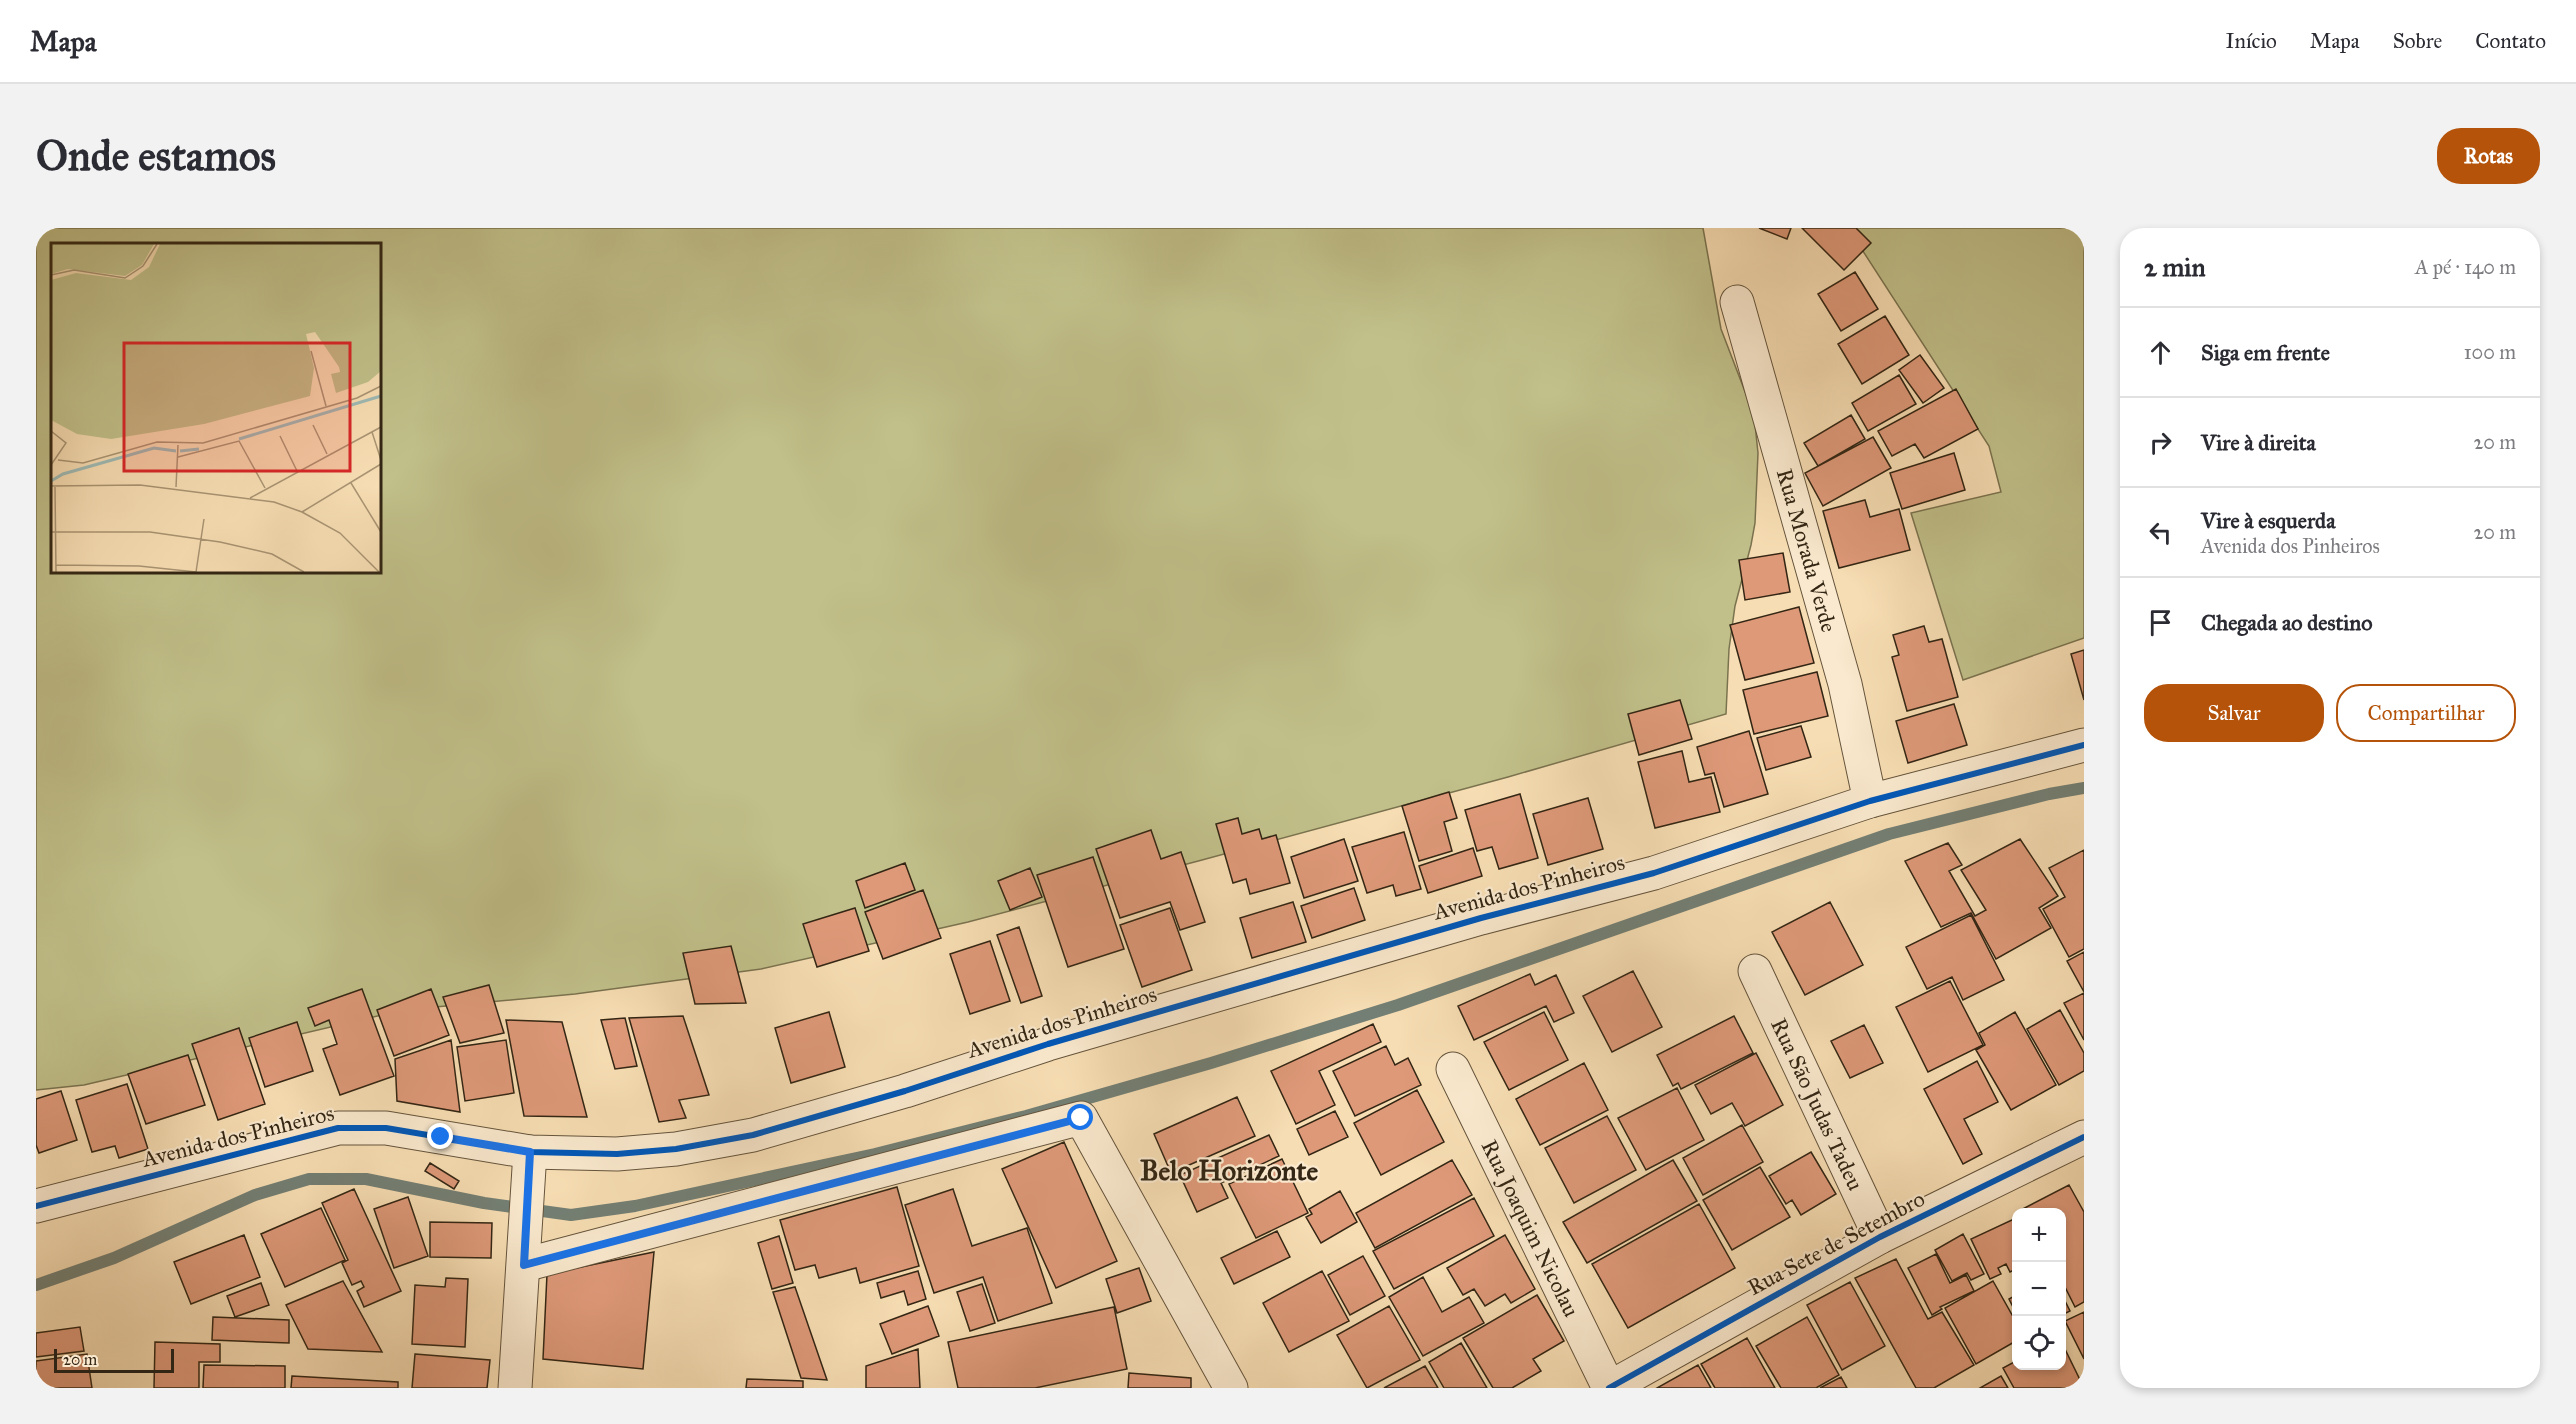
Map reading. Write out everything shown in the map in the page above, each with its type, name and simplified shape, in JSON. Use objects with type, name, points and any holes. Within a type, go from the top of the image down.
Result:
[{"type":"street","name":"Rua Morada Verde","points":[[1737,302],[1845,684],[1870,801]]},
{"type":"street","name":"Avenida dos Pinheiros","points":[[36,1206],[338,1128],[386,1128],[530,1164],[676,1149],[753,1135],[905,1091],[1048,1044],[1481,918],[1654,873],[1870,801],[2084,745]]},
{"type":"street","name":"Rua São Judas Tadeu","points":[[1755,971],[1880,1237]]},
{"type":"street","name":"Rua Joaquim Nicolau","points":[[1454,1069],[1609,1388]]},
{"type":"street","points":[[524,1265],[1081,1118],[1231,1388]]},
{"type":"street","name":"Rua Sete de Setembro","points":[[1609,1388],[1880,1237],[2084,1137]]},
{"type":"street","points":[[515,1388],[530,1164]]},
{"type":"shaded area","points":[[36,228],[1703,228],[1721,329],[1754,415],[1758,453],[1755,523],[1735,606],[1729,649],[1726,714],[1508,777],[968,922],[761,969],[575,994],[403,1010],[84,1085],[36,1090]]},
{"type":"shaded area","points":[[1848,228],[2084,228],[2084,638],[1963,680],[1911,513],[2001,492],[1989,446]]},
{"type":"building","points":[[1759,228],[1791,228],[1787,239]]},
{"type":"building","points":[[1802,228],[1856,228],[1871,243],[1844,270]]},
{"type":"building","points":[[1855,272],[1878,309],[1841,331],[1818,294]]},
{"type":"building","points":[[1885,316],[1909,355],[1862,384],[1838,344]]},
{"type":"building","points":[[1920,355],[1944,388],[1923,403],[1899,370]]},
{"type":"building","points":[[1899,375],[1916,404],[1868,431],[1852,403]]},
{"type":"building","points":[[1956,389],[1978,429],[1924,458],[1915,444],[1892,456],[1878,431]]},
{"type":"building","points":[[1851,415],[1865,439],[1818,466],[1804,443]]},
{"type":"building","points":[[1873,437],[1891,468],[1823,506],[1805,473]]},
{"type":"building","points":[[1954,453],[1965,490],[1902,509],[1890,473]]},
{"type":"building","points":[[1865,500],[1870,517],[1899,509],[1910,550],[1839,568],[1823,511]]},
{"type":"building","points":[[1783,553],[1790,592],[1745,600],[1739,560]]},
{"type":"building","points":[[1799,607],[1814,663],[1745,680],[1730,625]]},
{"type":"building","points":[[1924,626],[1929,642],[1942,639],[1958,697],[1907,711],[1892,657],[1899,655],[1893,635]]},
{"type":"building","points":[[2084,650],[2084,700],[2071,654]]},
{"type":"building","points":[[1817,672],[1828,716],[1754,734],[1743,690]]},
{"type":"building","points":[[1680,700],[1692,739],[1639,755],[1628,714]]},
{"type":"building","points":[[1954,704],[1967,745],[1908,763],[1896,721]]},
{"type":"building","points":[[1801,726],[1811,757],[1766,770],[1757,738]]},
{"type":"building","points":[[1749,731],[1768,794],[1724,807],[1714,773],[1705,775],[1697,747]]},
{"type":"building","points":[[1682,751],[1689,782],[1711,777],[1720,812],[1655,828],[1638,762]]},
{"type":"building","points":[[1449,792],[1457,818],[1444,822],[1452,851],[1419,861],[1402,806]]},
{"type":"building","points":[[1520,794],[1538,858],[1499,869],[1492,847],[1477,851],[1465,810]]},
{"type":"building","points":[[1588,798],[1603,849],[1548,865],[1533,814]]},
{"type":"building","points":[[1238,818],[1242,834],[1259,829],[1262,839],[1276,835],[1290,883],[1250,894],[1246,879],[1233,883],[1216,824]]},
{"type":"building","points":[[1151,830],[1161,859],[1181,852],[1205,922],[1180,930],[1170,902],[1120,918],[1096,849]]},
{"type":"building","points":[[1404,832],[1421,889],[1396,896],[1393,885],[1367,893],[1352,847]]},
{"type":"building","points":[[1344,839],[1358,881],[1304,898],[1291,857]]},
{"type":"building","points":[[2020,839],[2058,896],[2039,908],[2051,928],[1996,959],[1971,913],[1941,927],[1905,861],[1948,843],[1962,865],[1949,871],[1975,916],[1986,910],[1961,870]]},
{"type":"building","points":[[1473,848],[1482,876],[1428,893],[1419,866]]},
{"type":"building","points":[[2084,850],[2084,949],[2069,957],[2043,909],[2065,897],[2049,868]]},
{"type":"building","points":[[1093,857],[1124,949],[1068,967],[1037,875]]},
{"type":"building","points":[[905,863],[915,890],[865,908],[856,881]]},
{"type":"building","points":[[1030,868],[1042,897],[1010,910],[998,881]]},
{"type":"building","points":[[1354,888],[1365,920],[1312,938],[1301,906]]},
{"type":"building","points":[[923,890],[941,938],[883,959],[865,912]]},
{"type":"building","points":[[1293,902],[1306,942],[1252,958],[1240,918]]},
{"type":"building","points":[[1830,902],[1863,965],[1805,995],[1772,932]]},
{"type":"building","points":[[855,908],[869,951],[817,967],[803,924]]},
{"type":"building","points":[[1170,908],[1192,970],[1142,987],[1120,925]]},
{"type":"building","points":[[1971,915],[2004,980],[1963,1000],[1952,977],[1927,989],[1906,947]]},
{"type":"building","points":[[1019,927],[1042,996],[1021,1003],[997,935]]},
{"type":"building","points":[[990,941],[1010,1001],[970,1014],[950,954]]},
{"type":"building","points":[[731,946],[746,1003],[695,1004],[683,953]]},
{"type":"building","points":[[2084,952],[2084,992],[2067,961]]},
{"type":"building","points":[[1633,971],[1662,1027],[1612,1052],[1583,996]]},
{"type":"building","points":[[1530,974],[1535,985],[1556,975],[1574,1013],[1554,1022],[1546,1006],[1474,1040],[1458,1006]]},
{"type":"building","points":[[1950,981],[1983,1045],[1928,1072],[1896,1007]]},
{"type":"building","points":[[489,985],[504,1033],[460,1043],[443,997]]},
{"type":"building","points":[[362,989],[394,1076],[340,1095],[323,1049],[337,1044],[329,1020],[315,1026],[308,1008]]},
{"type":"building","points":[[431,989],[449,1035],[394,1056],[377,1010]]},
{"type":"building","points":[[2084,993],[2084,1040],[2064,1003]]},
{"type":"building","points":[[2060,1010],[2084,1053],[2084,1071],[2059,1085],[2027,1029]]},
{"type":"building","points":[[829,1012],[845,1067],[791,1083],[775,1028]]},
{"type":"building","points":[[1544,1012],[1568,1060],[1509,1090],[1484,1042]]},
{"type":"building","points":[[2015,1012],[2056,1085],[2011,1110],[1976,1050],[1985,1045],[1979,1033]]},
{"type":"building","points":[[683,1016],[709,1095],[679,1100],[686,1118],[659,1122],[629,1018]]},
{"type":"building","points":[[1734,1016],[1753,1053],[1681,1089],[1678,1083],[1673,1086],[1657,1055]]},
{"type":"building","points":[[625,1018],[637,1066],[615,1069],[601,1020]]},
{"type":"building","points":[[506,1020],[562,1022],[587,1117],[524,1116]]},
{"type":"building","points":[[297,1022],[313,1071],[265,1087],[249,1038]]},
{"type":"building","points":[[1373,1024],[1381,1042],[1319,1071],[1335,1105],[1296,1124],[1271,1071]]},
{"type":"building","points":[[1864,1025],[1883,1063],[1850,1078],[1831,1041]]},
{"type":"building","points":[[239,1028],[265,1104],[218,1120],[192,1044]]},
{"type":"building","points":[[451,1040],[460,1112],[397,1101],[395,1059]]},
{"type":"building","points":[[506,1040],[514,1093],[465,1101],[457,1047]]},
{"type":"building","points":[[1386,1046],[1395,1065],[1408,1058],[1421,1085],[1355,1116],[1333,1071]]},
{"type":"building","points":[[1756,1053],[1783,1105],[1745,1126],[1732,1103],[1711,1114],[1695,1085]]},
{"type":"building","points":[[188,1055],[205,1105],[146,1124],[128,1074]]},
{"type":"building","points":[[1977,1061],[1998,1102],[1964,1119],[1982,1154],[1963,1164],[1924,1089]]},
{"type":"building","points":[[1584,1063],[1608,1110],[1540,1145],[1516,1099]]},
{"type":"building","points":[[127,1084],[148,1149],[119,1158],[115,1146],[92,1152],[76,1100]]},
{"type":"building","points":[[1677,1088],[1704,1140],[1646,1170],[1618,1118]]},
{"type":"building","points":[[1417,1090],[1444,1142],[1381,1175],[1354,1123]]},
{"type":"building","points":[[61,1091],[77,1140],[39,1153],[36,1145],[36,1099]]},
{"type":"building","points":[[1237,1097],[1255,1136],[1171,1173],[1154,1134]]},
{"type":"building","points":[[1335,1111],[1348,1137],[1309,1155],[1297,1129]]},
{"type":"building","points":[[1607,1116],[1636,1170],[1574,1203],[1545,1148]]},
{"type":"building","points":[[1742,1125],[1763,1162],[1703,1195],[1683,1158]]},
{"type":"building","points":[[1269,1135],[1279,1156],[1221,1183],[1228,1198],[1197,1212],[1180,1175]]},
{"type":"building","points":[[1064,1142],[1117,1261],[1056,1288],[1002,1169]]},
{"type":"building","points":[[1811,1152],[1836,1194],[1801,1215],[1792,1200],[1786,1204],[1769,1176]]},
{"type":"building","points":[[1282,1159],[1308,1213],[1256,1238],[1229,1184]]},
{"type":"building","points":[[1452,1160],[1472,1195],[1375,1248],[1356,1213]]},
{"type":"building","points":[[1673,1160],[1697,1201],[1587,1263],[1563,1222]]},
{"type":"building","points":[[430,1163],[459,1181],[454,1189],[425,1171]]},
{"type":"building","points":[[1760,1167],[1790,1217],[1732,1250],[1703,1200]]},
{"type":"building","points":[[2069,1185],[2084,1212],[2084,1302],[2075,1307],[2066,1289],[2066,1208],[2025,1208]]},
{"type":"building","points":[[897,1187],[919,1266],[860,1283],[856,1268],[819,1278],[815,1265],[795,1270],[780,1220]]},
{"type":"building","points":[[354,1189],[401,1291],[364,1307],[357,1291],[364,1287],[361,1281],[352,1285],[342,1263],[348,1260],[322,1203]]},
{"type":"building","points":[[953,1189],[972,1246],[1027,1228],[1052,1303],[998,1321],[983,1277],[934,1293],[905,1205]]},
{"type":"building","points":[[1340,1191],[1357,1222],[1321,1243],[1306,1217],[1312,1214],[1309,1209]]},
{"type":"building","points":[[408,1197],[428,1256],[394,1268],[374,1209]]},
{"type":"building","points":[[1474,1198],[1494,1236],[1394,1289],[1373,1251]]},
{"type":"building","points":[[1699,1204],[1735,1268],[1628,1328],[1592,1264]]},
{"type":"building","points":[[321,1208],[345,1260],[285,1287],[261,1234]]},
{"type":"building","points":[[2012,1220],[2012,1271],[2010,1272],[2006,1264],[1998,1268],[2001,1274],[1990,1279],[1971,1239]]},
{"type":"building","points":[[430,1222],[492,1223],[491,1258],[430,1257]]},
{"type":"building","points":[[1277,1231],[1290,1257],[1234,1284],[1221,1258]]},
{"type":"building","points":[[1963,1234],[1984,1274],[1971,1280],[1967,1273],[1952,1281],[1935,1250]]},
{"type":"building","points":[[244,1235],[260,1277],[191,1304],[174,1262]]},
{"type":"building","points":[[1505,1235],[1535,1289],[1511,1303],[1505,1294],[1485,1306],[1474,1289],[1463,1295],[1447,1268]]},
{"type":"building","points":[[779,1236],[793,1283],[772,1289],[758,1243]]},
{"type":"building","points":[[654,1252],[643,1369],[543,1359],[547,1274]]},
{"type":"building","points":[[1936,1254],[1950,1283],[1966,1275],[1974,1291],[1940,1307],[1942,1309],[1932,1315],[1908,1268]]},
{"type":"building","points":[[1363,1256],[1385,1296],[1350,1315],[1328,1275]]},
{"type":"building","points":[[1896,1259],[1928,1319],[1942,1312],[1974,1365],[1934,1388],[1916,1388],[1855,1278]]},
{"type":"building","points":[[1139,1268],[1151,1301],[1117,1313],[1106,1279]]},
{"type":"building","points":[[918,1271],[926,1299],[908,1305],[904,1291],[881,1298],[877,1283]]},
{"type":"building","points":[[1322,1271],[1349,1321],[1289,1352],[1263,1303]]},
{"type":"building","points":[[1423,1277],[1442,1312],[1469,1297],[1484,1323],[1423,1356],[1389,1297]]},
{"type":"building","points":[[446,1278],[468,1279],[465,1347],[412,1344],[415,1285],[445,1287]]},
{"type":"building","points":[[343,1281],[382,1352],[308,1349],[286,1305]]},
{"type":"building","points":[[1993,1281],[2012,1315],[2012,1343],[1976,1364],[1945,1308]]},
{"type":"building","points":[[1850,1282],[1885,1346],[1842,1370],[1807,1305]]},
{"type":"building","points":[[261,1283],[269,1305],[235,1317],[227,1296]]},
{"type":"building","points":[[982,1284],[995,1323],[970,1331],[957,1292]]},
{"type":"building","points":[[795,1287],[827,1380],[801,1378],[773,1292]]},
{"type":"building","points":[[1537,1295],[1564,1341],[1533,1359],[1541,1371],[1512,1388],[1493,1388],[1463,1338]]},
{"type":"building","points":[[928,1306],[939,1336],[892,1354],[880,1324]]},
{"type":"building","points":[[1389,1306],[1420,1360],[1367,1388],[1337,1335]]},
{"type":"building","points":[[1114,1307],[1127,1369],[1035,1388],[958,1388],[948,1342]]},
{"type":"building","points":[[2084,1312],[2084,1359],[2066,1323],[2066,1321]]},
{"type":"building","points":[[213,1317],[289,1320],[289,1343],[212,1340]]},
{"type":"building","points":[[1807,1317],[1839,1375],[1816,1388],[1781,1388],[1756,1346]]},
{"type":"building","points":[[80,1327],[84,1351],[36,1357],[36,1333]]},
{"type":"building","points":[[1747,1338],[1775,1388],[1715,1388],[1701,1364]]},
{"type":"building","points":[[155,1342],[220,1344],[220,1362],[199,1362],[199,1388],[154,1388]]},
{"type":"building","points":[[1461,1343],[1487,1388],[1444,1388],[1429,1362]]},
{"type":"building","points":[[918,1349],[920,1388],[866,1388],[866,1366]]},
{"type":"building","points":[[2066,1351],[2084,1388],[2014,1388],[2003,1368],[2012,1363],[2012,1370],[2066,1370]]},
{"type":"building","points":[[87,1354],[92,1388],[36,1388],[36,1361]]},
{"type":"building","points":[[415,1354],[490,1360],[487,1388],[412,1388]]},
{"type":"building","points":[[204,1365],[285,1366],[285,1388],[203,1388]]},
{"type":"building","points":[[1698,1365],[1711,1388],[1657,1388]]},
{"type":"building","points":[[1425,1366],[1438,1388],[1384,1388]]},
{"type":"building","points":[[1129,1373],[1191,1378],[1191,1388],[1128,1388]]},
{"type":"building","points":[[292,1376],[398,1382],[398,1388],[291,1388]]},
{"type":"building","points":[[2001,1376],[2008,1388],[1980,1388]]},
{"type":"building","points":[[1841,1377],[1847,1388],[1820,1388]]},
{"type":"building","points":[[747,1379],[803,1381],[803,1388],[746,1388]]},
{"type":"waterway","points":[[36,1285],[114,1258],[255,1195],[309,1179],[366,1179],[484,1203],[571,1215],[635,1206],[875,1154],[1026,1116],[1211,1063],[1398,1005],[1889,834],[2049,794],[2084,788]]},
{"type":"cycle path","points":[[36,1206],[338,1128],[386,1128],[530,1152],[617,1154],[676,1149],[753,1135],[905,1091],[1048,1044],[1481,918],[1654,873],[1870,801],[2084,745]]},
{"type":"cycle path","points":[[1609,1388],[1880,1237],[2084,1137]]},
{"type":"district","name":"Belo Horizonte","points":[[1229,1170]]},
{"type":"route","points":[[441,1137],[530,1152],[524,1265],[1081,1118]]}]
